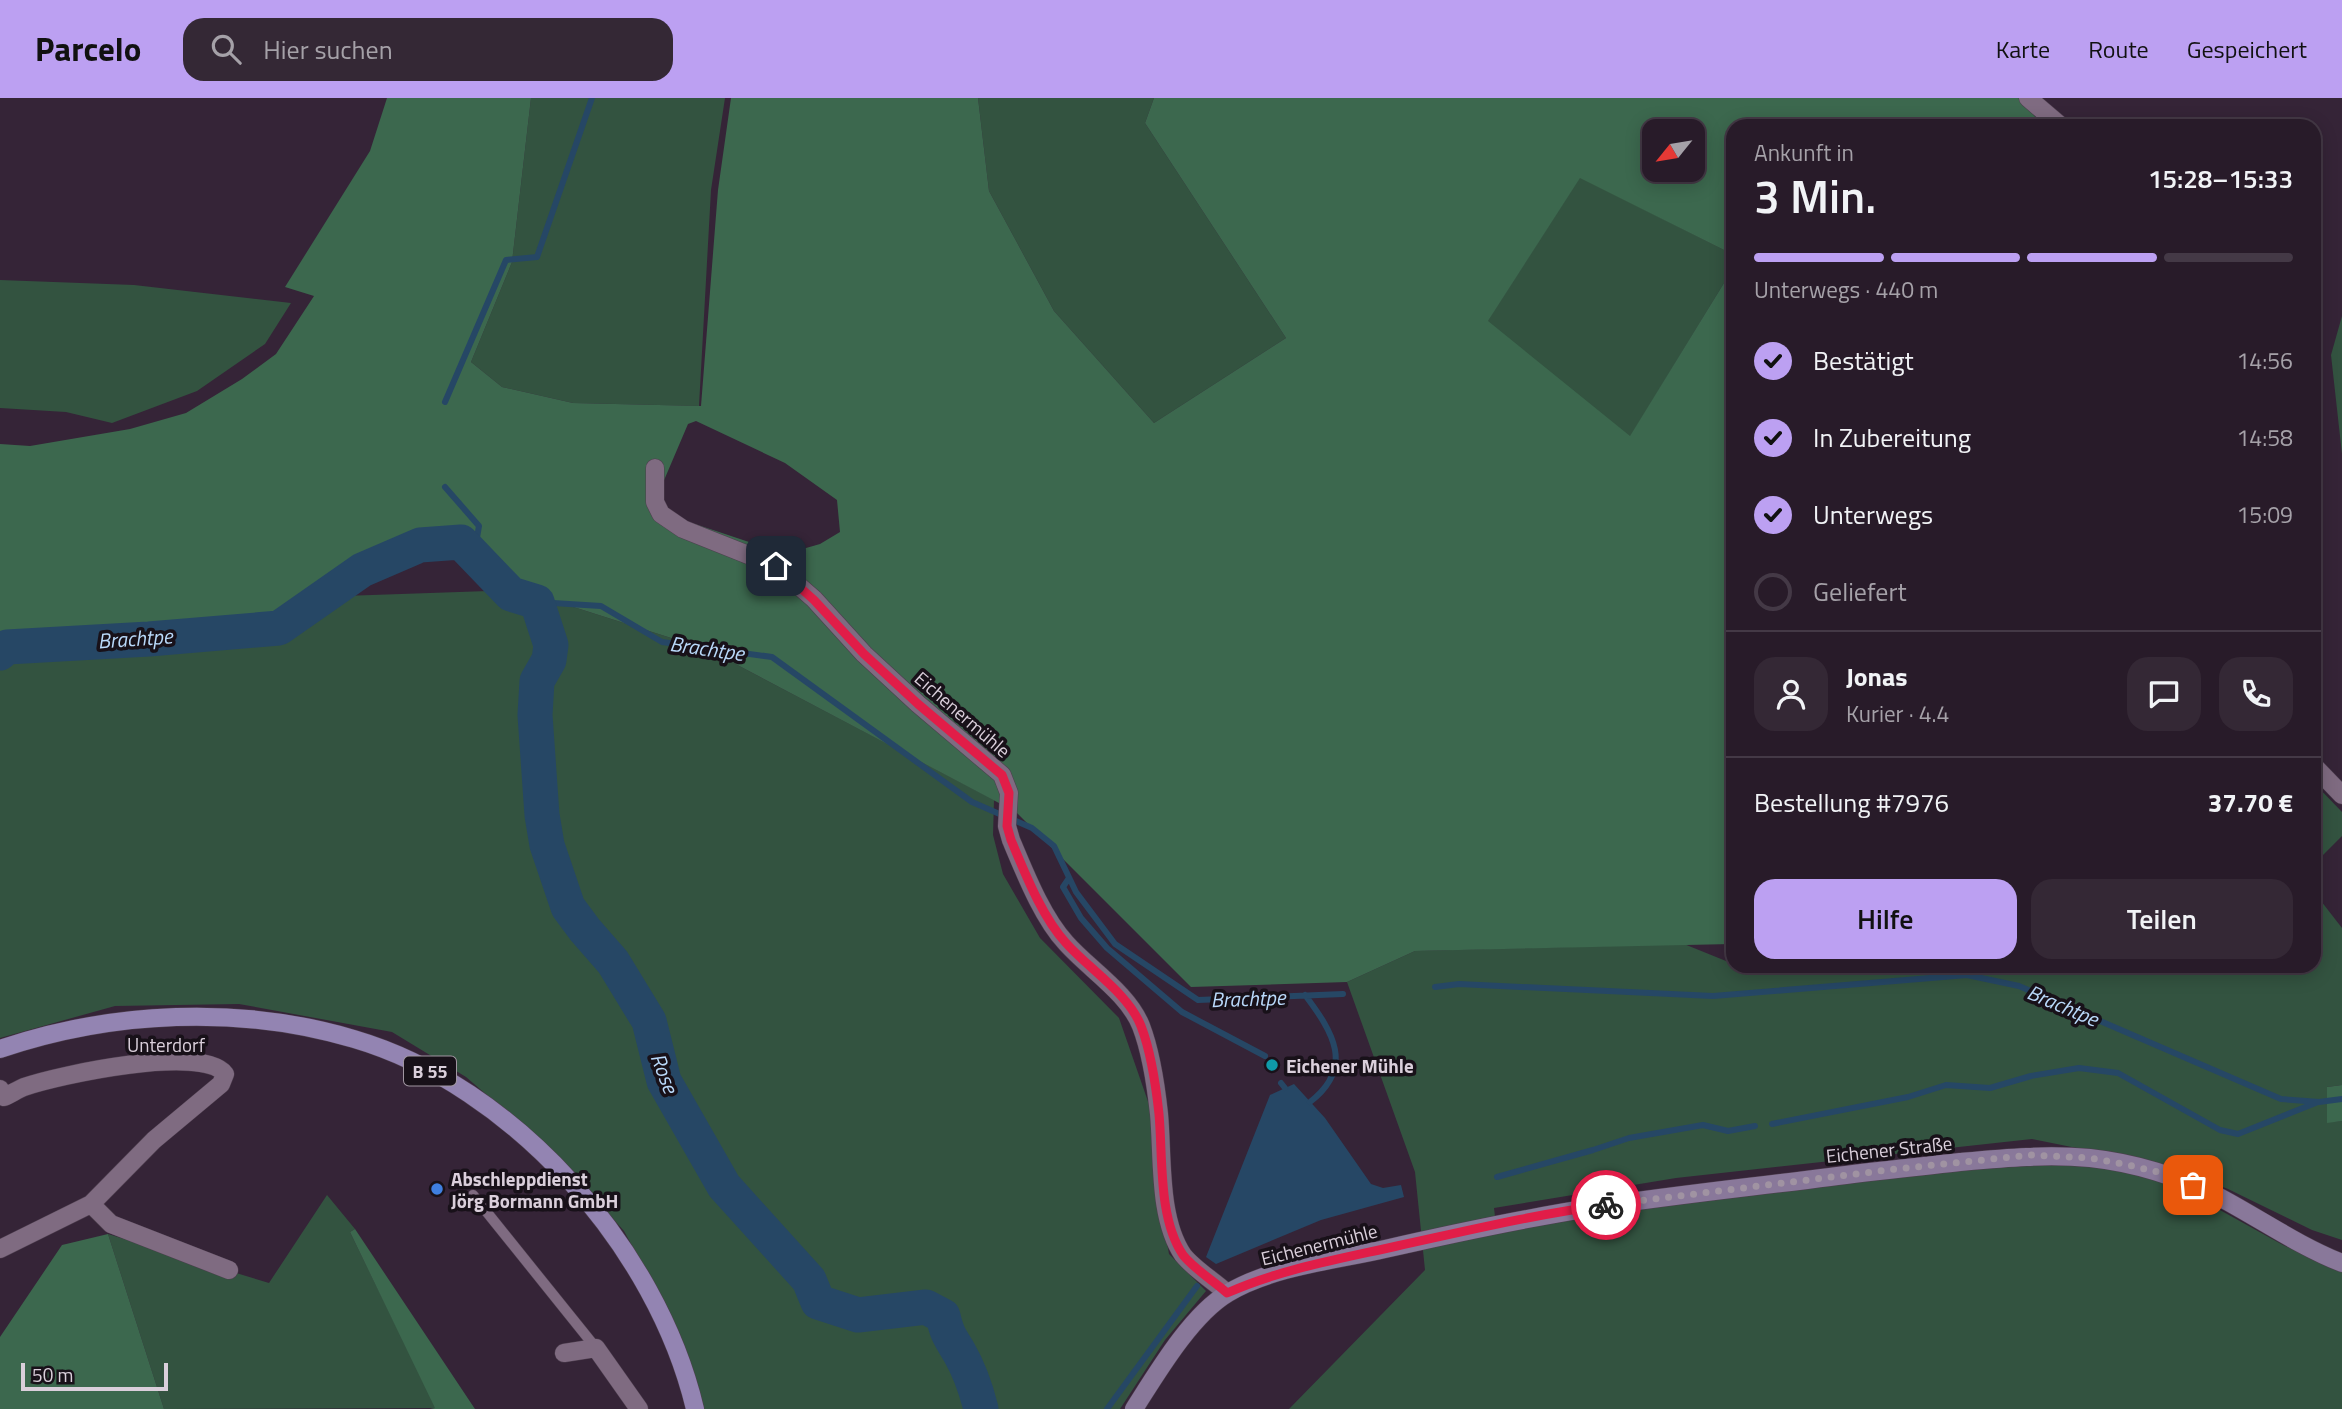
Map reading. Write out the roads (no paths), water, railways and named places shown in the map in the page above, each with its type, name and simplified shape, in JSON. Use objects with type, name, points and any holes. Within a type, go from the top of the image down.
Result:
[{"type":"main road","name":"B 55","points":[[0,1049],[118,1020],[180,1017],[235,1019],[280,1023],[354,1039],[428,1070],[464,1091],[512,1126],[556,1167],[616,1237],[646,1286],[670,1335],[691,1390],[695,1409]]},
{"type":"main road","name":"Eichener Straße","points":[[1422,1241],[1595,1207],[1883,1170],[2031,1155],[2090,1158],[2162,1173],[2221,1199],[2302,1246],[2342,1263]]},
{"type":"main road","name":"Eichenermühle","points":[[1134,1409],[1182,1338],[1207,1310],[1227,1293],[1259,1279],[1295,1269],[1422,1241]]},
{"type":"street","points":[[2028,98],[2053,119]]},
{"type":"street","name":"Eichenermühle","points":[[655,468],[655,502],[661,514],[671,522],[776,566],[814,600],[864,654],[918,704],[997,770],[1006,782],[1009,793],[1007,826],[1018,856],[1050,922],[1064,942],[1121,996],[1141,1026],[1159,1112],[1164,1184],[1174,1239],[1184,1257],[1227,1293]]},
{"type":"street","points":[[2321,773],[2342,795]]},
{"type":"street","name":"Unterdorf","points":[[0,1249],[91,1203],[154,1140],[221,1084],[225,1074],[220,1067],[206,1063],[159,1062],[112,1066],[1,1095]]},
{"type":"street","points":[[91,1203],[111,1224],[229,1270]]},
{"type":"street","points":[[564,1353],[596,1348],[639,1409]]},
{"type":"lane","points":[[473,1195],[596,1348]]},
{"type":"water","points":[[1294,1084],[1325,1118],[1371,1184],[1383,1188],[1401,1185],[1404,1197],[1321,1220],[1216,1264],[1206,1257],[1270,1095]]},
{"type":"waterway","points":[[445,402],[506,260],[537,257],[592,98]]},
{"type":"waterway","points":[[445,487],[479,526],[474,555]]},
{"type":"waterway","name":"Rose","points":[[0,653],[7,647],[279,628],[362,570],[420,545],[461,542],[511,594],[537,602],[551,645],[549,660],[537,681],[535,715],[542,815],[547,845],[568,907],[613,962],[649,1021],[664,1081],[724,1186],[809,1280],[818,1302],[858,1315],[926,1307],[943,1316],[949,1335],[969,1372],[981,1409]]},
{"type":"waterway","name":"Brachtpe","points":[[537,602],[601,606],[662,642],[772,657],[972,802],[1032,828],[1054,846],[1076,892],[1115,944],[1198,1000],[1343,994]]},
{"type":"waterway","points":[[1069,878],[1063,887],[1081,918],[1107,948],[1182,1012],[1265,1056]]},
{"type":"waterway","name":"Brachtpe","points":[[1435,987],[1459,984],[1713,996],[1967,975],[2019,986],[2281,1099],[2319,1102],[2342,1099]]},
{"type":"waterway","points":[[1305,995],[1331,1036],[1336,1063],[1324,1089],[1310,1102]]},
{"type":"waterway","points":[[1772,1124],[1908,1097],[1946,1085],[1990,1088],[2031,1076],[2079,1068],[2118,1073],[2220,1130],[2238,1134],[2318,1102]]},
{"type":"waterway","points":[[1281,1083],[1285,1088]]},
{"type":"waterway","points":[[1497,1177],[1629,1138],[1703,1125],[1728,1131],[1755,1126]]},
{"type":"waterway","points":[[1107,1409],[1197,1286]]},
{"type":"place","name":"Eichener Mühle","points":[[1272,1065]]},
{"type":"place","name":"Abschleppdienst Jörg Bormann GmbH","points":[[437,1189]]}]
